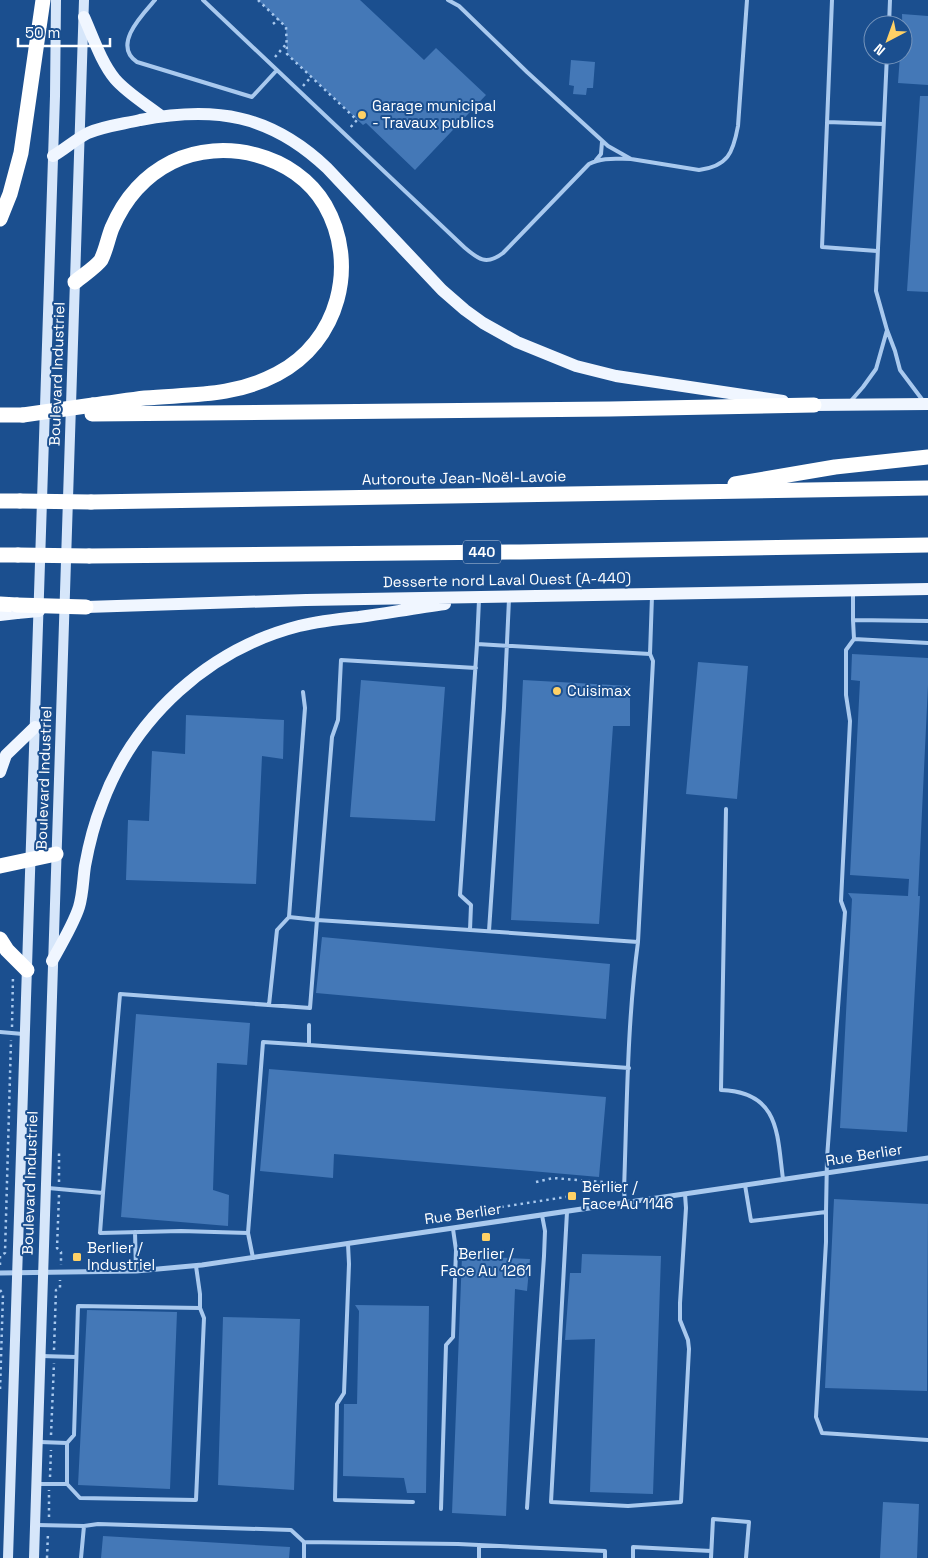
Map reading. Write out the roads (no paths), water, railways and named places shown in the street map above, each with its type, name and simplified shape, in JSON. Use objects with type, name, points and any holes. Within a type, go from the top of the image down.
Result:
[{"type":"highway","points":[[0,219],[10,194],[21,154],[43,0]]},
{"type":"highway","points":[[75,282],[100,260],[118,216],[129,198],[143,181],[173,161],[194,154],[218,150],[241,151],[262,156],[284,166],[302,179],[324,205],[334,227],[341,252],[342,266],[339,294],[331,318],[310,350],[286,369],[257,382],[219,393],[146,398],[93,410]]},
{"type":"highway","points":[[0,415],[93,410],[590,410],[814,405]]},
{"type":"highway","points":[[684,492],[835,467],[928,457]]},
{"type":"highway","name":"Autoroute Jean-Noël-Lavoie","points":[[0,501],[91,502],[928,488]]},
{"type":"highway","name":"440","points":[[0,555],[89,556],[520,552],[928,545]]},
{"type":"highway","points":[[0,604],[17,609],[86,607]]},
{"type":"highway","points":[[0,866],[56,854]]},
{"type":"highway","points":[[0,939],[7,950],[27,970]]},
{"type":"main road","points":[[84,17],[115,79],[126,90],[161,116]]},
{"type":"main road","points":[[53,156],[80,138],[103,128],[161,116],[202,114],[230,116],[262,125],[294,141],[312,154],[446,294],[483,323],[536,351],[576,366],[616,376],[814,405],[926,404]]},
{"type":"main road","name":"Desserte nord Laval Ouest (A-440)","points":[[86,607],[509,596],[928,590]]},
{"type":"main road","points":[[52,961],[79,908],[93,831],[109,784],[143,729],[165,703],[188,683],[238,649],[286,629],[330,620],[479,598]]},
{"type":"main road","points":[[0,615],[17,609]]},
{"type":"main road","points":[[0,772],[6,755],[35,727]]},
{"type":"street","name":"Boulevard Industriel","points":[[8,1558],[53,156],[56,0]]},
{"type":"street","name":"Boulevard Industriel","points":[[34,1558],[84,0]]},
{"type":"street","name":"Rue Berlier","points":[[0,1273],[136,1271],[196,1266],[928,1158]]},
{"type":"lane","points":[[155,0],[137,20],[131,30],[129,54],[137,62],[252,97],[277,70]]},
{"type":"lane","points":[[203,0],[464,247],[482,260],[497,258],[503,253],[578,174],[596,160],[607,158],[630,159],[699,170],[710,168],[727,159],[732,151],[738,126],[746,0]]},
{"type":"lane","points":[[449,0],[459,6],[602,142],[630,159]]},
{"type":"lane","points":[[832,0],[822,247],[877,251]]},
{"type":"lane","points":[[889,15],[890,0]]},
{"type":"lane","points":[[886,65],[876,291],[900,370],[926,404]]},
{"type":"lane","points":[[827,122],[883,124]]},
{"type":"lane","points":[[596,160],[601,154],[602,142]]},
{"type":"lane","points":[[847,405],[864,387],[876,369],[887,330]]},
{"type":"lane","points":[[853,591],[854,639],[846,650],[846,695],[850,721],[841,901],[845,912],[827,1158],[826,1242],[816,1417],[822,1433],[928,1440]]},
{"type":"lane","points":[[625,1203],[633,979],[638,942],[653,661],[650,654],[652,594]]},
{"type":"lane","points":[[489,931],[508,646],[509,596]]},
{"type":"lane","points":[[470,930],[470,905],[460,895],[479,598]]},
{"type":"lane","points":[[853,620],[928,621]]},
{"type":"lane","points":[[854,639],[928,643]]},
{"type":"lane","points":[[477,644],[650,654]]},
{"type":"lane","points":[[248,1233],[180,1231],[100,1233],[120,994],[310,1008],[332,738],[338,720],[341,660],[476,668]]},
{"type":"lane","points":[[269,1005],[277,930],[289,917],[305,708],[303,692]]},
{"type":"lane","points":[[726,809],[721,1090],[742,1093],[758,1100],[765,1107],[775,1126],[783,1179]]},
{"type":"lane","points":[[289,917],[638,942]]},
{"type":"lane","points":[[308,1045],[309,1025]]},
{"type":"lane","points":[[0,1032],[25,1034]]},
{"type":"lane","points":[[253,1258],[248,1233],[263,1042],[629,1068]]},
{"type":"lane","points":[[745,1185],[751,1220],[826,1212]]},
{"type":"lane","points":[[45,1188],[103,1193]]},
{"type":"lane","points":[[567,1212],[551,1502],[628,1506],[681,1502],[689,1349],[688,1340],[680,1320],[686,1194]]},
{"type":"lane","points":[[527,1508],[544,1256],[545,1231],[542,1215]]},
{"type":"lane","points":[[441,1509],[446,1345],[453,1337],[456,1250],[453,1229]]},
{"type":"lane","points":[[135,1232],[136,1271]]},
{"type":"lane","points":[[348,1244],[349,1264],[344,1393],[337,1404],[335,1500],[413,1502]]},
{"type":"lane","points":[[67,1442],[67,1484],[80,1498],[196,1500],[204,1318],[200,1308],[196,1266]]},
{"type":"lane","points":[[37,1442],[67,1442],[74,1436],[78,1306],[200,1308]]},
{"type":"lane","points":[[40,1356],[76,1357]]},
{"type":"lane","points":[[36,1484],[67,1484]]},
{"type":"lane","points":[[712,1558],[714,1519],[749,1522],[746,1558]]},
{"type":"lane","points":[[34,1525],[84,1526],[98,1524],[292,1530],[304,1542],[479,1545],[605,1551],[605,1558]]},
{"type":"lane","points":[[81,1558],[84,1526]]},
{"type":"lane","points":[[304,1542],[304,1558]]},
{"type":"lane","points":[[478,1558],[479,1545]]},
{"type":"lane","points":[[633,1558],[633,1547],[711,1551]]},
{"type":"place","name":"Garage municipal - Travaux publics","points":[[362,115]]},
{"type":"place","name":"Cuisimax","points":[[557,691]]},
{"type":"place","name":"Berlier / Face Au 1146","points":[[572,1196]]},
{"type":"place","name":"Berlier / Face Au 1261","points":[[486,1237]]},
{"type":"place","name":"Berlier / Industriel","points":[[77,1257]]}]
